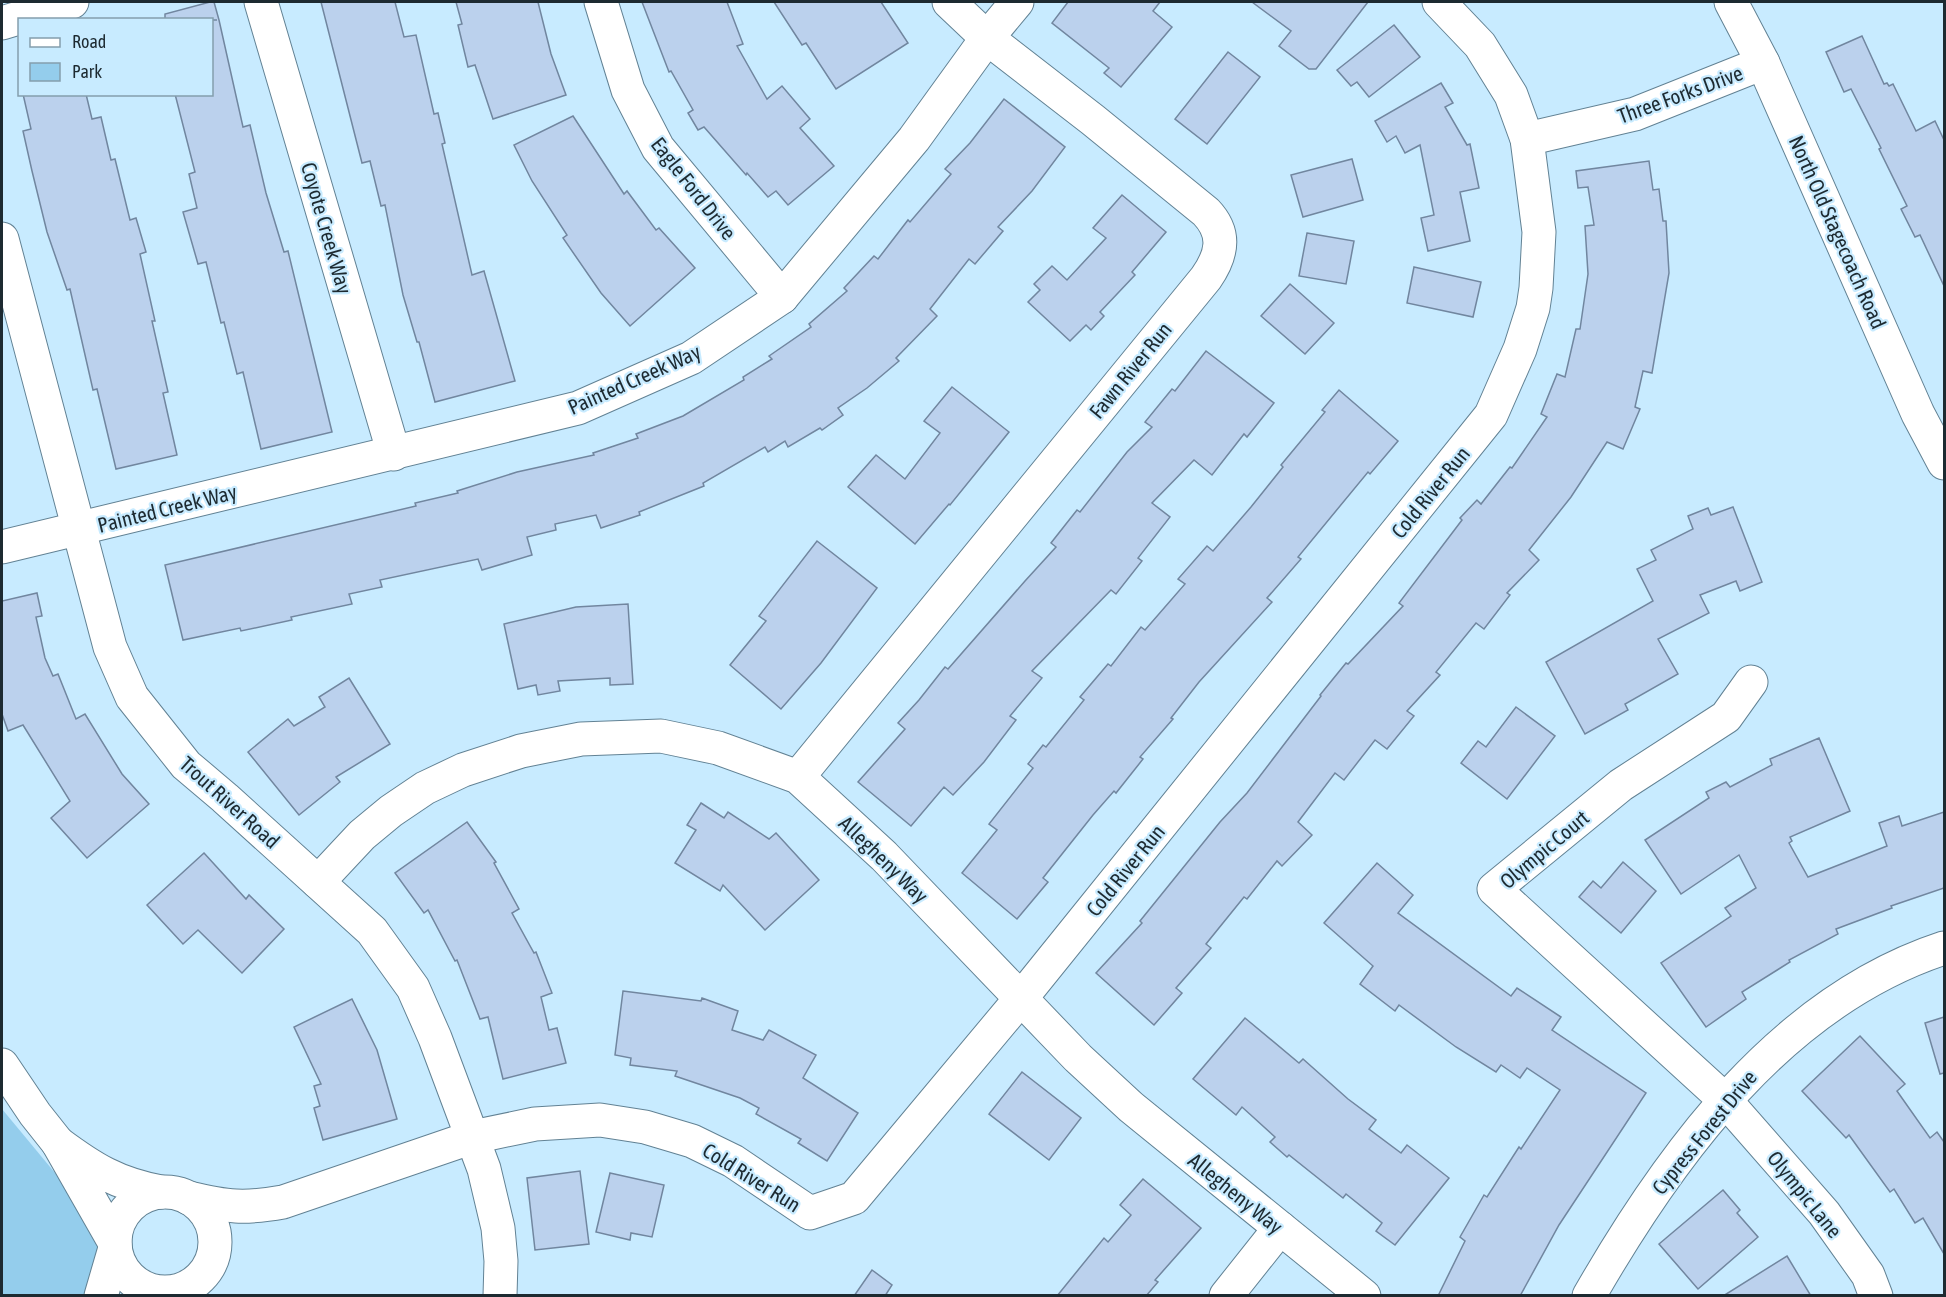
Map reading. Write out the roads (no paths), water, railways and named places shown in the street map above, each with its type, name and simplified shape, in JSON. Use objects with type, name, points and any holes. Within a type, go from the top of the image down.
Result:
[{"type":"street","points":[[19,18],[72,2]]},
{"type":"street","name":"Coyote Creek Way","points":[[261,2],[394,454]]},
{"type":"street","name":"Eagle Ford Drive","points":[[601,2],[628,90],[658,148],[782,297]]},
{"type":"street","name":"Fawn River Run","points":[[798,777],[1198,287],[1214,266],[1218,256],[1220,245],[1217,225],[1206,212],[1093,120],[987,39],[949,2]]},
{"type":"street","name":"Painted Creek Way","points":[[2,547],[578,408],[691,358],[782,297],[914,139],[1017,2]]},
{"type":"street","name":"Cold River Run","points":[[58,1143],[92,1167],[135,1187],[225,1207],[242,1208],[283,1202],[472,1137],[535,1124],[600,1120],[645,1127],[692,1141],[733,1161],[810,1213],[854,1198],[1022,997],[1491,416],[1520,349],[1533,308],[1539,232],[1527,139],[1511,95],[1480,45],[1439,2]]},
{"type":"street","name":"North Old Stagecoach Road","points":[[1731,2],[1762,63],[1918,414],[1944,463]]},
{"type":"street","points":[[2,23],[18,18]]},
{"type":"street","name":"Three Forks Drive","points":[[1527,139],[1635,114],[1762,63]]},
{"type":"street","name":"Trout River Road","points":[[2,239],[110,647],[132,697],[186,765],[372,931],[413,988],[435,1038],[484,1169],[496,1218],[501,1261],[500,1296]]},
{"type":"street","name":"Olympic Court","points":[[1725,1100],[1494,889],[1621,785],[1726,717],[1750,682]]},
{"type":"street","name":"Allegheny Way","points":[[318,882],[362,835],[391,811],[425,788],[463,770],[520,752],[581,739],[661,736],[718,748],[798,777],[884,856],[1022,997],[1078,1058],[1131,1107],[1364,1296]]},
{"type":"street","name":"Cypress Forest Drive","points":[[1589,1296],[1619,1243],[1677,1161],[1725,1100],[1760,1063],[1828,1005],[1916,957],[1944,948]]},
{"type":"street","points":[[2,1065],[58,1143],[115,1246],[124,1271],[132,1280],[160,1294],[179,1290],[201,1278],[214,1257],[216,1245],[211,1220],[205,1210],[175,1195],[140,1198],[131,1205],[118,1225],[115,1246],[101,1296]]},
{"type":"street","name":"Olympic Lane","points":[[1725,1100],[1824,1213],[1868,1275],[1876,1296]]},
{"type":"street","name":"Cold River Run","points":[[214,1257],[257,1218],[283,1202]]},
{"type":"street","points":[[1226,1296],[1280,1228]]}]
